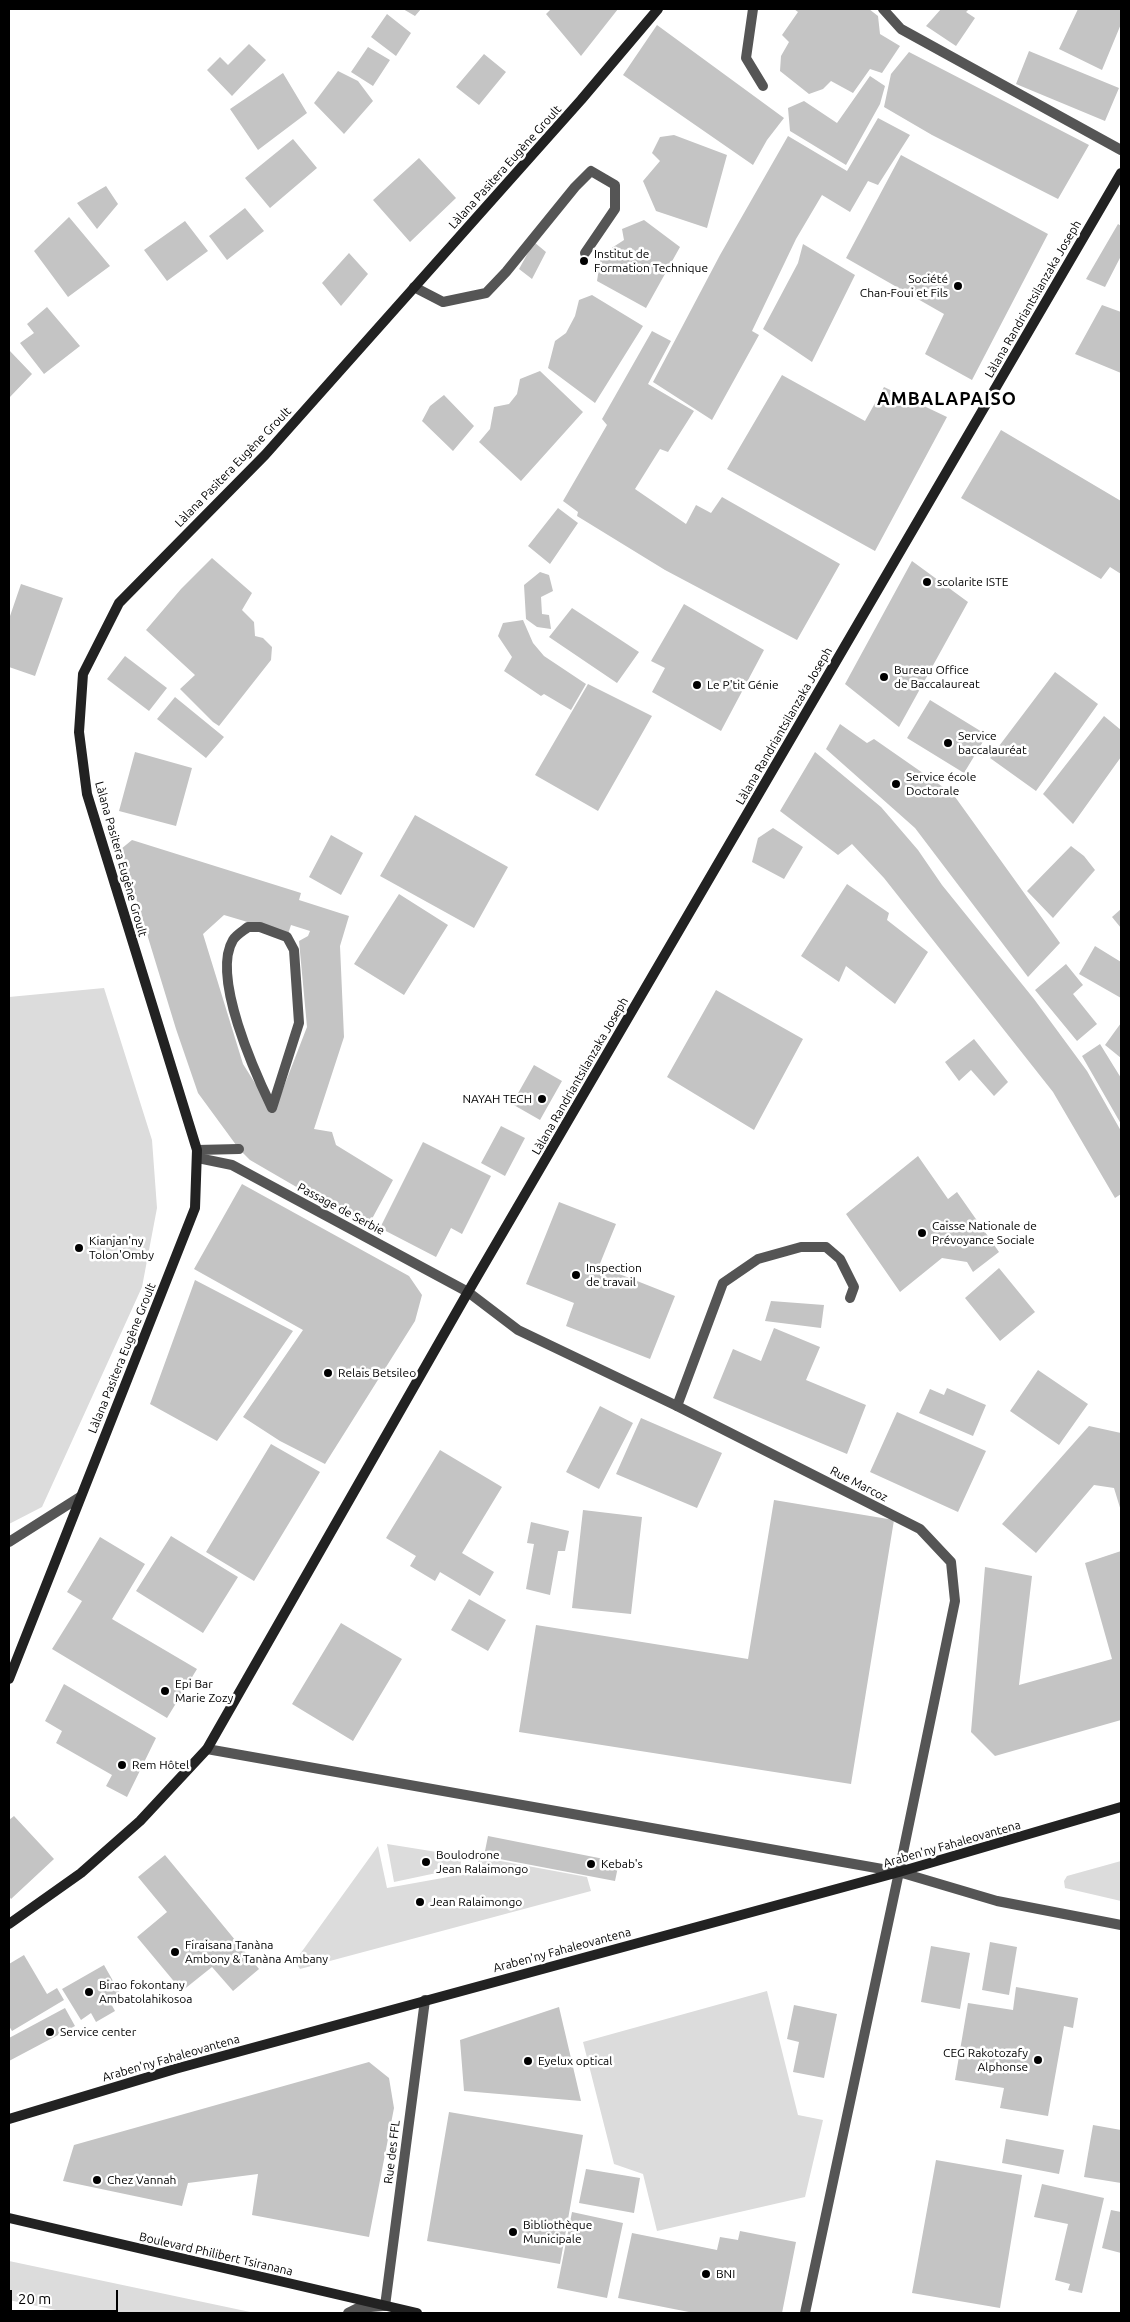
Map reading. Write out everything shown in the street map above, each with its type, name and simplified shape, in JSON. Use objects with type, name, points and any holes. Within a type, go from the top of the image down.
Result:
[{"type":"street","name":"Làlana Pasitera Eugène Groult","points":[[9,1679],[195,1208],[197,1154],[86,794],[79,732],[83,674],[119,603],[264,455],[581,100],[658,9]]},
{"type":"street","points":[[754,9],[746,58],[763,86]]},
{"type":"street","points":[[884,9],[901,29],[1121,150]]},
{"type":"street","points":[[414,288],[443,302],[486,293],[506,272],[575,187],[591,171],[615,185],[615,209],[585,253]]},
{"type":"street","name":"Làlana Randriantsilanzaka Joseph","points":[[9,1924],[81,1873],[96,1860],[140,1820],[207,1749],[468,1292],[1121,173]]},
{"type":"street","points":[[248,927],[260,927],[287,937],[294,950],[299,1024],[271,1108],[234,1010],[228,984],[227,962],[233,939],[248,927]]},
{"type":"street","points":[[197,1154],[239,1150]]},
{"type":"street","name":"Passage de Serbie","points":[[197,1154],[232,1165],[468,1292]]},
{"type":"street","points":[[677,1406],[723,1283],[758,1259],[802,1247],[826,1247],[840,1259],[854,1287],[850,1298]]},
{"type":"street","name":"Rue Marcoz","points":[[468,1292],[518,1330],[677,1406],[920,1528],[952,1562],[955,1601],[805,2313]]},
{"type":"street","points":[[9,1542],[80,1497]]},
{"type":"street","points":[[207,1749],[899,1872],[997,1901],[1121,1925]]},
{"type":"street","name":"Araben'ny Fahaleovantena","points":[[9,2119],[184,2066],[899,1872],[1121,1807]]},
{"type":"street","name":"Rue des FFL","points":[[385,2306],[425,2000]]},
{"type":"street","name":"Boulevard Philibert Tsiranana","points":[[9,2218],[417,2313]]},
{"type":"street","points":[[348,2313],[358,2308],[385,2306],[397,2313]]},
{"type":"shaded area","name":"Kianjan'ny Tolon'Omby","points":[[104,988],[152,1140],[157,1208],[142,1287],[42,1507],[9,1524],[9,997]]},
{"type":"shaded area","name":"Boulodrone Jean Ralaimongo","points":[[387,1844],[462,1856],[460,1868],[394,1882]]},
{"type":"shaded area","points":[[378,1846],[387,1888],[476,1872],[479,1857],[587,1877],[591,1891],[300,1969],[295,1961]]},
{"type":"shaded area","points":[[1121,1861],[1121,1901],[1065,1888],[1064,1881],[1067,1876]]},
{"type":"shaded area","points":[[767,1991],[798,2115],[823,2120],[805,2197],[657,2231],[643,2174],[614,2164],[583,2042]]},
{"type":"shaded area","points":[[9,2261],[255,2313],[70,2313],[9,2300]]},
{"type":"building","points":[[403,9],[421,9],[415,16]]},
{"type":"building","points":[[551,9],[618,9],[581,56],[546,14]]},
{"type":"building","points":[[794,9],[869,9],[878,16],[880,34],[900,46],[882,73],[870,69],[853,93],[831,81],[823,89],[809,94],[780,71],[781,56],[789,42],[782,35],[798,12]]},
{"type":"building","points":[[941,9],[969,9],[966,12],[975,18],[956,46],[926,26]]},
{"type":"building","points":[[1078,9],[1121,9],[1121,24],[1102,70],[1059,49]]},
{"type":"building","points":[[387,14],[411,33],[396,56],[371,37]]},
{"type":"building","points":[[657,25],[784,118],[767,140],[753,165],[623,75]]},
{"type":"building","points":[[249,44],[266,60],[232,96],[207,70],[220,57],[228,65]]},
{"type":"building","points":[[368,47],[390,60],[373,86],[351,72]]},
{"type":"building","points":[[1029,51],[1119,88],[1105,121],[1016,84]]},
{"type":"building","points":[[909,52],[1089,145],[1058,199],[932,135],[884,107],[891,74]]},
{"type":"building","points":[[484,54],[506,72],[479,105],[456,87]]},
{"type":"building","points":[[338,71],[358,81],[373,101],[344,134],[314,103]]},
{"type":"building","points":[[283,73],[307,113],[258,150],[230,109]]},
{"type":"building","points":[[870,76],[885,86],[880,104],[846,165],[790,131],[788,108],[804,101],[837,123]]},
{"type":"building","points":[[878,118],[910,135],[878,185],[868,181],[850,212],[822,195],[796,239],[752,331],[759,335],[712,420],[653,382],[720,255],[788,136],[847,171]]},
{"type":"building","points":[[674,135],[727,155],[707,228],[656,211],[643,181],[660,161],[652,153],[660,137]]},
{"type":"building","points":[[293,139],[317,168],[270,208],[245,178]]},
{"type":"building","name":"Société Chan-Foui et Fils","points":[[901,155],[1048,234],[972,380],[925,354],[944,314],[846,258]]},
{"type":"building","points":[[419,158],[456,198],[410,242],[373,200]]},
{"type":"building","points":[[106,186],[118,204],[97,229],[77,203]]},
{"type":"building","points":[[245,208],[264,231],[227,260],[209,236]]},
{"type":"building","points":[[69,217],[110,266],[68,297],[34,251]]},
{"type":"building","points":[[644,220],[680,247],[646,308],[597,281],[601,255],[624,240],[622,229]]},
{"type":"building","points":[[185,221],[208,251],[167,281],[144,250]]},
{"type":"building","points":[[1118,224],[1121,226],[1121,256],[1105,287],[1086,279]]},
{"type":"building","points":[[534,242],[546,252],[532,279],[519,269]]},
{"type":"building","points":[[803,244],[855,275],[812,362],[763,329],[798,263]]},
{"type":"building","points":[[349,253],[368,274],[341,306],[322,283]]},
{"type":"building","points":[[592,295],[643,326],[595,403],[548,368],[555,341],[566,333],[575,316],[579,300]]},
{"type":"building","points":[[1102,305],[1121,312],[1121,373],[1075,354]]},
{"type":"building","points":[[47,307],[80,346],[44,374],[20,343],[34,333],[27,324]]},
{"type":"building","points":[[652,331],[671,341],[648,384],[694,411],[668,452],[660,449],[635,489],[686,524],[696,505],[711,513],[722,497],[840,564],[797,640],[665,570],[577,516],[578,512],[563,501],[607,425],[602,419]]},
{"type":"building","points":[[9,350],[32,374],[9,398]]},
{"type":"building","points":[[540,371],[583,412],[521,481],[479,442],[490,429],[494,407],[509,404],[517,394],[520,379]]},
{"type":"building","points":[[782,375],[865,421],[884,387],[947,417],[875,551],[727,469]]},
{"type":"building","points":[[444,395],[474,426],[453,451],[422,421],[430,406]]},
{"type":"building","points":[[1001,430],[1121,501],[1121,574],[1110,567],[1101,579],[961,498]]},
{"type":"building","points":[[558,508],[578,523],[550,564],[528,546]]},
{"type":"building","points":[[212,558],[252,593],[242,610],[254,622],[255,636],[263,638],[272,647],[271,660],[219,726],[180,689],[195,675],[146,630],[181,589]]},
{"type":"building","points":[[912,561],[968,602],[899,727],[845,684]]},
{"type":"building","points":[[540,572],[549,575],[553,591],[541,597],[542,614],[549,615],[551,629],[537,627],[526,619],[524,585]]},
{"type":"building","points":[[21,584],[63,598],[35,676],[9,667],[9,619]]},
{"type":"building","points":[[684,604],[764,650],[721,731],[652,692],[665,668],[651,661]]},
{"type":"building","points":[[572,608],[639,652],[617,683],[549,637]]},
{"type":"building","points":[[523,620],[533,643],[544,656],[586,684],[571,710],[544,694],[541,696],[504,671],[512,657],[498,636],[503,623]]},
{"type":"building","points":[[125,656],[167,688],[149,711],[107,679]]},
{"type":"building","points":[[1055,672],[1098,704],[1036,791],[990,758]]},
{"type":"building","points":[[588,684],[652,716],[598,811],[535,775]]},
{"type":"building","points":[[175,697],[224,737],[206,758],[157,719]]},
{"type":"building","points":[[930,700],[987,735],[964,773],[907,738]]},
{"type":"building","points":[[1104,716],[1121,730],[1121,757],[1073,824],[1043,794]]},
{"type":"building","points":[[840,724],[867,743],[874,739],[953,794],[1060,943],[1028,977],[915,828],[826,749]]},
{"type":"building","points":[[135,752],[192,768],[176,826],[119,811]]},
{"type":"building","points":[[815,752],[881,807],[918,850],[942,885],[1034,999],[1087,1071],[1121,1131],[1121,1194],[1115,1198],[1053,1092],[884,878],[852,844],[838,855],[780,811]]},
{"type":"building","points":[[415,815],[508,867],[474,928],[380,876]]},
{"type":"building","points":[[773,828],[803,847],[784,879],[752,862],[758,838]]},
{"type":"building","points":[[331,835],[363,853],[341,895],[309,877]]},
{"type":"building","points":[[132,840],[301,893],[299,900],[349,916],[340,946],[344,1037],[314,1129],[332,1132],[336,1145],[393,1180],[367,1228],[250,1160],[239,1149],[198,1093],[176,1029],[121,849]],"holes":[[[224,915],[288,934],[291,925],[310,931],[308,936],[299,941],[307,1027],[276,1107],[270,1107],[243,1064],[203,934]]]},
{"type":"building","points":[[1071,846],[1084,856],[1095,870],[1053,918],[1027,891]]},
{"type":"building","points":[[847,884],[889,913],[887,920],[928,952],[895,1004],[846,966],[839,982],[801,956]]},
{"type":"building","points":[[399,894],[448,925],[404,995],[354,964]]},
{"type":"building","points":[[1121,909],[1121,928],[1112,917]]},
{"type":"building","points":[[1095,946],[1121,962],[1121,998],[1079,974]]},
{"type":"building","points":[[1066,964],[1083,985],[1073,994],[1097,1024],[1077,1041],[1035,990]]},
{"type":"building","points":[[716,990],[803,1039],[754,1130],[667,1077]]},
{"type":"building","points":[[1121,1023],[1121,1058],[1105,1045]]},
{"type":"building","points":[[974,1039],[1008,1082],[994,1096],[971,1070],[959,1081],[945,1062]]},
{"type":"building","points":[[1100,1044],[1121,1078],[1121,1124],[1082,1056]]},
{"type":"building","points":[[534,1065],[562,1081],[540,1120],[512,1104]]},
{"type":"building","points":[[501,1126],[525,1138],[505,1176],[481,1163]]},
{"type":"building","points":[[423,1142],[491,1176],[462,1234],[451,1228],[436,1257],[380,1228]]},
{"type":"building","name":"Caisse Nationale de Prévoyance Sociale","points":[[918,1156],[948,1199],[957,1192],[999,1252],[973,1272],[967,1262],[942,1258],[900,1292],[846,1214]]},
{"type":"building","name":"Relais Betsileo","points":[[242,1184],[409,1276],[422,1295],[415,1321],[325,1464],[280,1441],[243,1417],[303,1330],[194,1269]]},
{"type":"building","name":"Inspection de travail","points":[[559,1202],[616,1224],[599,1266],[675,1296],[650,1359],[566,1326],[574,1303],[526,1284]]},
{"type":"building","name":"Caisse Nationale de Prévoyance Sociale","points":[[999,1268],[1035,1312],[1000,1341],[965,1298]]},
{"type":"building","points":[[195,1280],[293,1331],[217,1441],[150,1404]]},
{"type":"building","points":[[771,1301],[824,1305],[821,1328],[765,1321]]},
{"type":"building","points":[[774,1328],[820,1347],[806,1380],[866,1405],[847,1454],[713,1398],[733,1349],[761,1361]]},
{"type":"building","points":[[1038,1370],[1088,1404],[1059,1445],[1010,1411]]},
{"type":"building","points":[[947,1388],[986,1405],[973,1436],[919,1413],[930,1389],[944,1395]]},
{"type":"building","points":[[600,1406],[633,1423],[599,1489],[566,1472]]},
{"type":"building","points":[[897,1412],[986,1451],[958,1512],[870,1472]]},
{"type":"building","points":[[641,1418],[722,1453],[697,1508],[616,1474]]},
{"type":"building","points":[[1089,1426],[1121,1433],[1121,1511],[1114,1488],[1094,1485],[1036,1553],[1002,1524]]},
{"type":"building","points":[[271,1444],[320,1472],[254,1581],[206,1552]]},
{"type":"building","points":[[440,1450],[502,1487],[462,1553],[494,1572],[480,1596],[440,1572],[435,1581],[410,1566],[416,1556],[386,1538]]},
{"type":"building","points":[[774,1500],[894,1520],[851,1784],[519,1732],[536,1625],[748,1659]]},
{"type":"building","points":[[583,1510],[642,1517],[631,1614],[572,1608]]},
{"type":"building","points":[[531,1522],[569,1531],[565,1551],[558,1551],[550,1595],[526,1589],[534,1544],[527,1543]]},
{"type":"building","points":[[171,1536],[238,1577],[203,1633],[136,1591]]},
{"type":"building","points":[[100,1537],[145,1564],[112,1619],[197,1669],[167,1718],[52,1649],[82,1601],[67,1592]]},
{"type":"building","points":[[1121,1551],[1121,1720],[995,1756],[971,1732],[985,1567],[1032,1576],[1019,1685],[1112,1659],[1085,1563]]},
{"type":"building","points":[[469,1599],[506,1620],[488,1651],[451,1630]]},
{"type":"building","points":[[341,1623],[402,1659],[353,1741],[292,1704]]},
{"type":"building","points":[[64,1684],[156,1738],[127,1797],[106,1786],[112,1775],[56,1743],[62,1731],[45,1721]]},
{"type":"building","points":[[14,1816],[54,1859],[11,1899],[9,1896],[9,1820]]},
{"type":"building","points":[[488,1836],[619,1862],[615,1881],[484,1856]]},
{"type":"building","points":[[165,1855],[259,1969],[233,1991],[212,1967],[182,1991],[137,1937],[167,1912],[138,1877]]},
{"type":"building","points":[[990,1942],[1017,1947],[1009,1995],[982,1990]]},
{"type":"building","points":[[931,1946],[970,1953],[960,2009],[921,2002]]},
{"type":"building","points":[[24,1955],[47,1994],[57,1988],[64,2000],[12,2031],[9,2026],[9,1964]]},
{"type":"building","name":"Birao fokontany Ambatolahikosoa","points":[[104,1965],[121,1995],[110,2002],[115,2011],[96,2022],[91,2013],[81,2020],[62,1989]]},
{"type":"building","points":[[1016,1987],[1078,1998],[1073,2028],[1064,2026],[1048,2116],[1000,2108],[1004,2088],[955,2080],[968,2003],[1013,2010]]},
{"type":"building","points":[[794,2005],[837,2014],[824,2078],[793,2072],[799,2042],[787,2039]]},
{"type":"building","points":[[559,2007],[581,2101],[464,2091],[460,2040]]},
{"type":"building","points":[[65,2008],[75,2026],[9,2061],[9,2038]]},
{"type":"building","points":[[369,2062],[389,2078],[394,2108],[369,2237],[252,2215],[258,2174],[188,2183],[182,2206],[63,2181],[74,2145]]},
{"type":"building","points":[[449,2112],[583,2135],[560,2264],[427,2241]]},
{"type":"building","points":[[1093,2125],[1121,2130],[1121,2183],[1084,2177]]},
{"type":"building","points":[[1006,2139],[1064,2150],[1059,2174],[1002,2163]]},
{"type":"building","points":[[936,2160],[1022,2175],[1000,2308],[912,2293]]},
{"type":"building","points":[[586,2169],[640,2178],[634,2213],[579,2203]]},
{"type":"building","points":[[1042,2184],[1104,2198],[1082,2293],[1068,2290],[1070,2284],[1055,2280],[1068,2224],[1034,2217]]},
{"type":"building","points":[[1111,2210],[1121,2212],[1121,2253],[1102,2248]]},
{"type":"building","points":[[572,2212],[623,2223],[607,2298],[557,2288]]},
{"type":"building","name":"BNI","points":[[740,2231],[796,2242],[782,2313],[694,2313],[618,2298],[632,2233],[717,2250],[720,2237],[738,2240]]},
{"type":"place","name":"Institut de Formation Technique","points":[[584,261]]},
{"type":"place","name":"Société Chan-Foui et Fils","points":[[958,286]]},
{"type":"place","name":"scolarite ISTE","points":[[927,582]]},
{"type":"place","name":"Bureau Office de Baccalaureat","points":[[884,677]]},
{"type":"place","name":"Le P'tit Génie","points":[[697,685]]},
{"type":"place","name":"Service baccalauréat","points":[[948,743]]},
{"type":"place","name":"Service école Doctorale","points":[[896,784]]},
{"type":"place","name":"NAYAH TECH","points":[[542,1099]]},
{"type":"place","name":"Caisse Nationale de Prévoyance Sociale","points":[[922,1233]]},
{"type":"place","name":"Kianjan'ny Tolon'Omby","points":[[79,1248]]},
{"type":"place","name":"Inspection de travail","points":[[576,1275]]},
{"type":"place","name":"Relais Betsileo","points":[[328,1373]]},
{"type":"place","name":"Epi Bar Marie Zozy","points":[[165,1691]]},
{"type":"place","name":"Rem Hôtel","points":[[122,1765]]},
{"type":"place","name":"Boulodrone Jean Ralaimongo","points":[[426,1862]]},
{"type":"place","name":"Kebab's","points":[[591,1864]]},
{"type":"place","name":"Jean Ralaimongo","points":[[420,1902]]},
{"type":"place","name":"Firaisana Tanàna Ambony & Tanàna Ambany","points":[[175,1952]]},
{"type":"place","name":"Birao fokontany Ambatolahikosoa","points":[[89,1992]]},
{"type":"place","name":"Service center","points":[[50,2032]]},
{"type":"place","name":"CEG Rakotozafy Alphonse","points":[[1038,2060]]},
{"type":"place","name":"Eyelux optical","points":[[528,2061]]},
{"type":"place","name":"Chez Vannah","points":[[97,2180]]},
{"type":"place","name":"Bibliothèque Municipale","points":[[513,2232]]},
{"type":"place","name":"BNI","points":[[706,2274]]},
{"type":"district","name":"AMBALAPAISO","points":[[947,399]]}]
